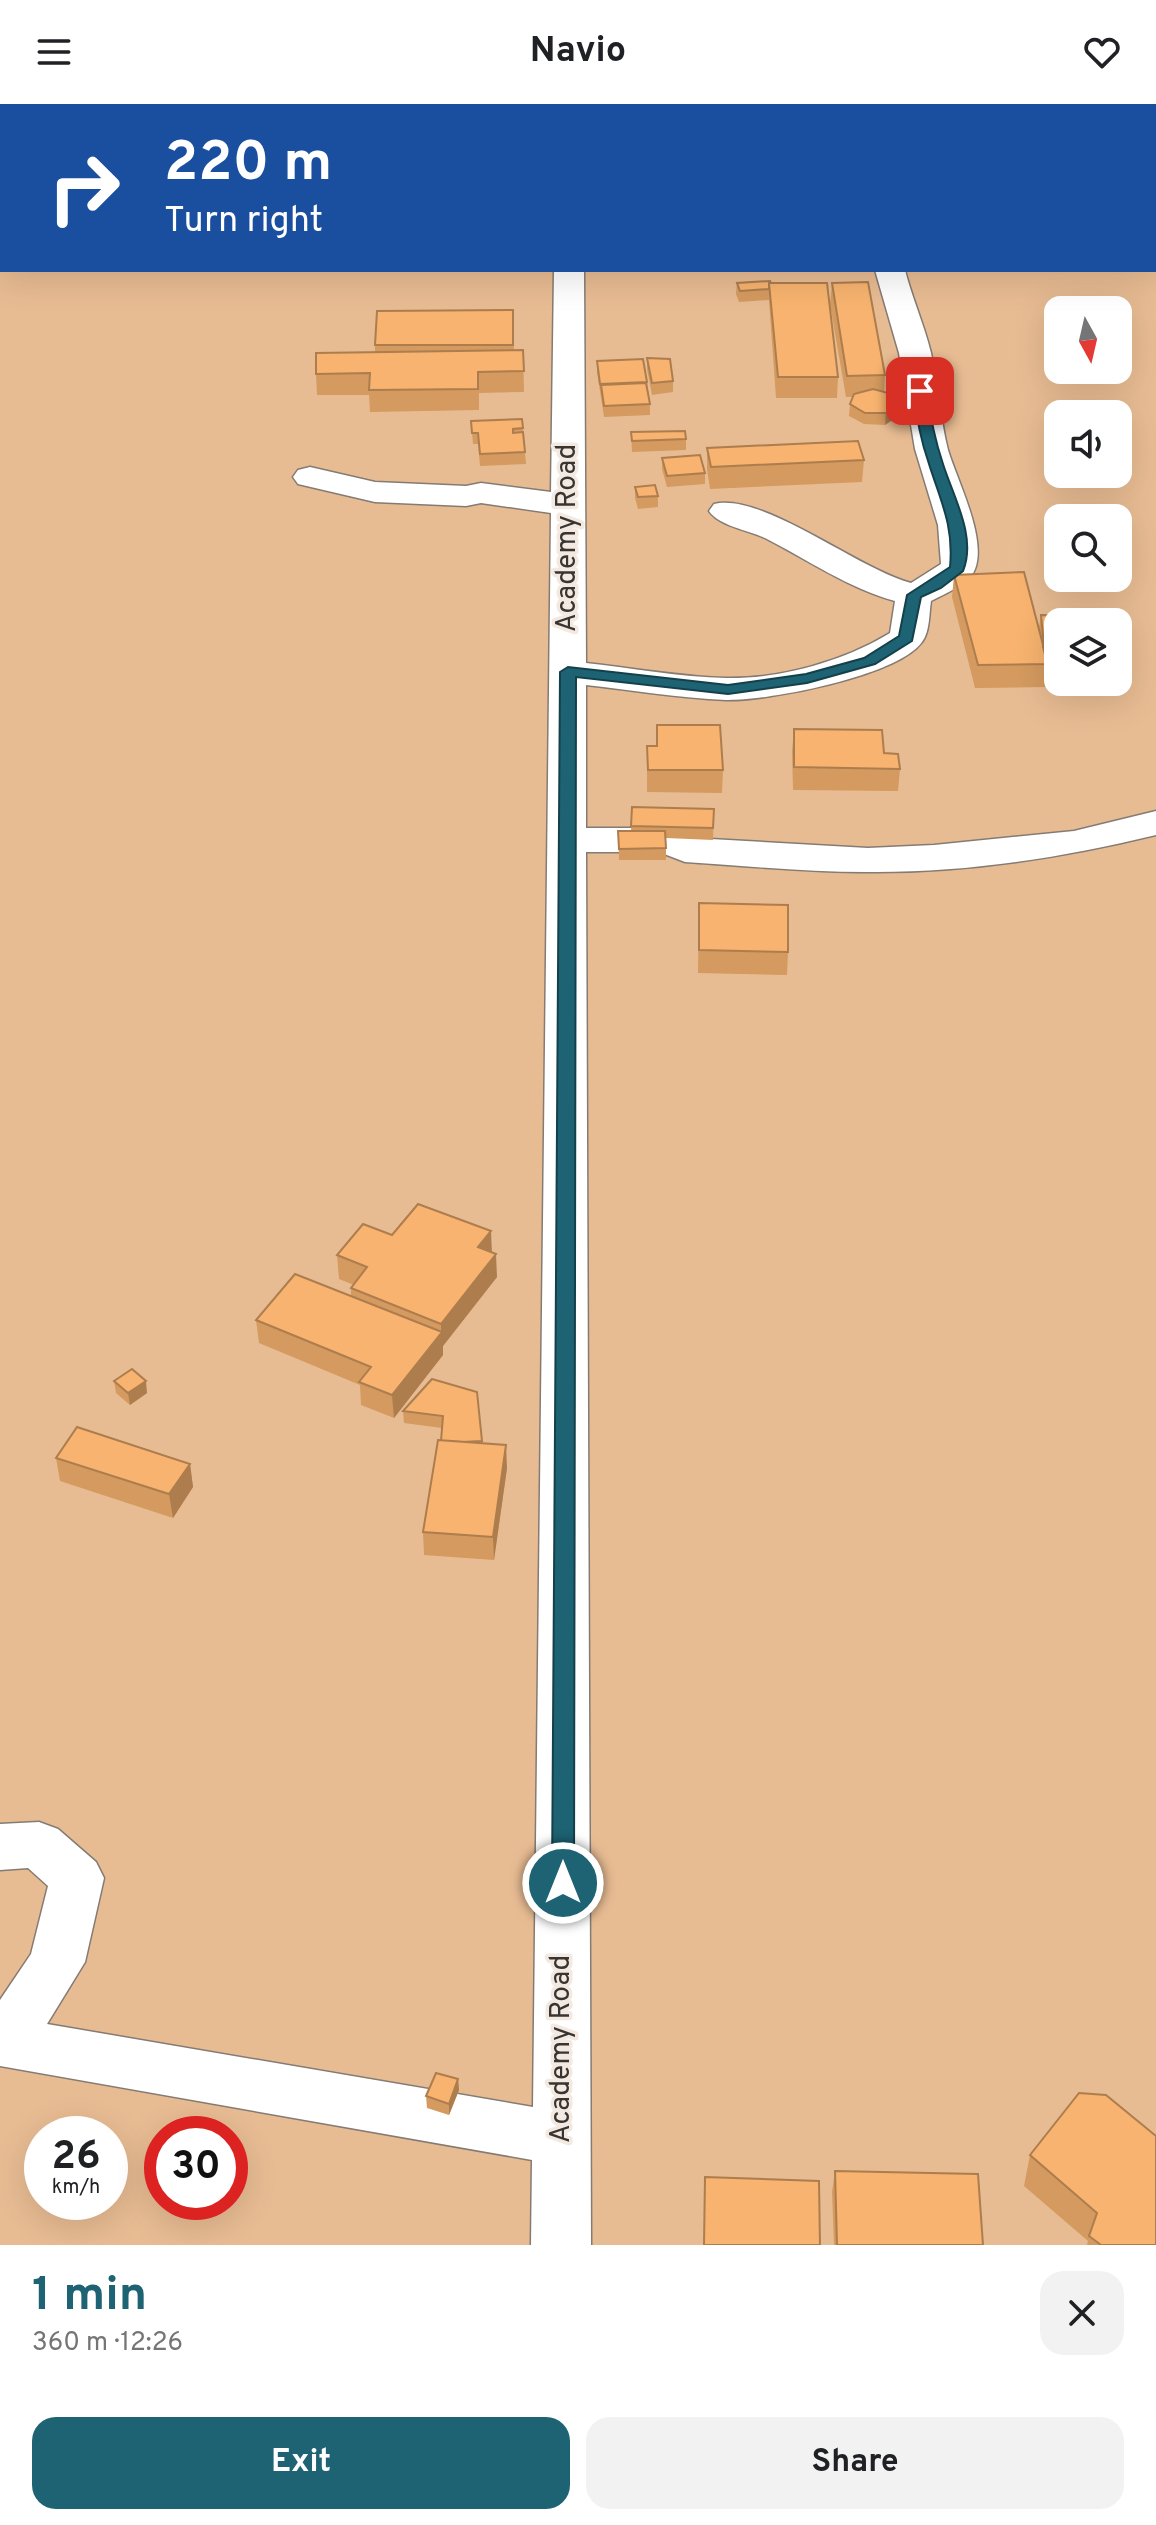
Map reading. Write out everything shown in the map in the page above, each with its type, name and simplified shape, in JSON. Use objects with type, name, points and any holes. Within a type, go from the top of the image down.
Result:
[{"type":"street","name":"Academy Road","points":[[561,2245],[569,272]]},
{"type":"street","points":[[726,511],[793,539],[859,578],[888,590],[914,595],[936,585],[958,568],[960,546],[952,504],[936,465],[924,419],[917,364],[891,272]]},
{"type":"street","points":[[310,477],[375,492],[452,496],[481,493],[568,505]]},
{"type":"street","points":[[568,672],[728,689],[807,679],[869,661],[907,638],[914,595]]},
{"type":"street","points":[[568,840],[666,840],[685,850],[868,860],[1074,843],[1156,823]]},
{"type":"street","points":[[0,1847],[39,1845],[77,1878],[57,1962],[2,2041],[562,2139]]},
{"type":"shaded area","points":[[0,272],[1156,272],[1156,2245],[0,2245]]},
{"type":"building","points":[[770,281],[769,289],[740,291],[737,283]]},
{"type":"building","points":[[868,282],[885,375],[847,376],[832,283]]},
{"type":"building","points":[[769,283],[827,283],[838,377],[778,377]]},
{"type":"building","points":[[513,310],[513,345],[375,345],[377,311]]},
{"type":"building","points":[[523,350],[524,371],[478,372],[478,389],[369,390],[370,373],[316,374],[316,353]]},
{"type":"building","points":[[647,358],[670,359],[673,381],[652,383]]},
{"type":"building","points":[[643,359],[647,382],[600,384],[597,361]]},
{"type":"building","points":[[646,383],[650,404],[604,406],[601,385]]},
{"type":"building","points":[[873,389],[892,394],[899,405],[886,413],[865,413],[850,404],[854,394]]},
{"type":"building","points":[[522,419],[523,428],[513,429],[513,433],[523,432],[525,452],[480,454],[478,433],[472,433],[471,421]]},
{"type":"building","points":[[685,431],[686,439],[632,441],[631,432]]},
{"type":"building","points":[[858,441],[864,460],[711,467],[707,448]]},
{"type":"building","points":[[700,455],[705,473],[667,476],[662,458]]},
{"type":"building","points":[[655,485],[658,496],[638,497],[635,487]]},
{"type":"building","points":[[1024,572],[1044,649],[1044,664],[978,665],[954,575]]},
{"type":"building","points":[[1041,615],[1044,615],[1044,645]]},
{"type":"building","points":[[657,725],[720,725],[723,770],[648,770],[647,746],[657,746]]},
{"type":"building","points":[[794,729],[882,730],[884,753],[898,754],[900,769],[794,767]]},
{"type":"building","points":[[632,807],[714,809],[713,828],[631,826]]},
{"type":"building","points":[[618,831],[665,831],[666,848],[619,849]]},
{"type":"building","points":[[699,903],[788,905],[788,952],[699,950]]},
{"type":"building","points":[[418,1204],[491,1231],[478,1247],[496,1254],[441,1324],[351,1288],[367,1267],[337,1255],[363,1224],[392,1235]]},
{"type":"building","points":[[295,1274],[442,1332],[392,1395],[359,1382],[371,1367],[256,1320]]},
{"type":"building","points":[[132,1369],[146,1381],[128,1393],[114,1381]]},
{"type":"building","points":[[432,1379],[477,1392],[482,1441],[441,1441],[443,1416],[403,1411]]},
{"type":"building","points":[[77,1427],[190,1464],[169,1494],[56,1458]]},
{"type":"building","points":[[438,1440],[506,1445],[493,1537],[423,1532]]},
{"type":"building","points":[[436,2073],[458,2079],[449,2104],[426,2096]]},
{"type":"building","points":[[1079,2093],[1106,2095],[1156,2136],[1156,2245],[1101,2245],[1089,2236],[1097,2213],[1030,2155]]},
{"type":"building","points":[[835,2171],[978,2174],[983,2245],[837,2245]]},
{"type":"building","points":[[705,2177],[819,2181],[820,2245],[704,2245]]},
{"type":"route","points":[[563,1883],[568,672],[728,689],[807,679],[869,661],[907,638],[914,595],[936,585],[958,568],[960,546],[952,504],[936,465],[924,419],[920,391]]}]
